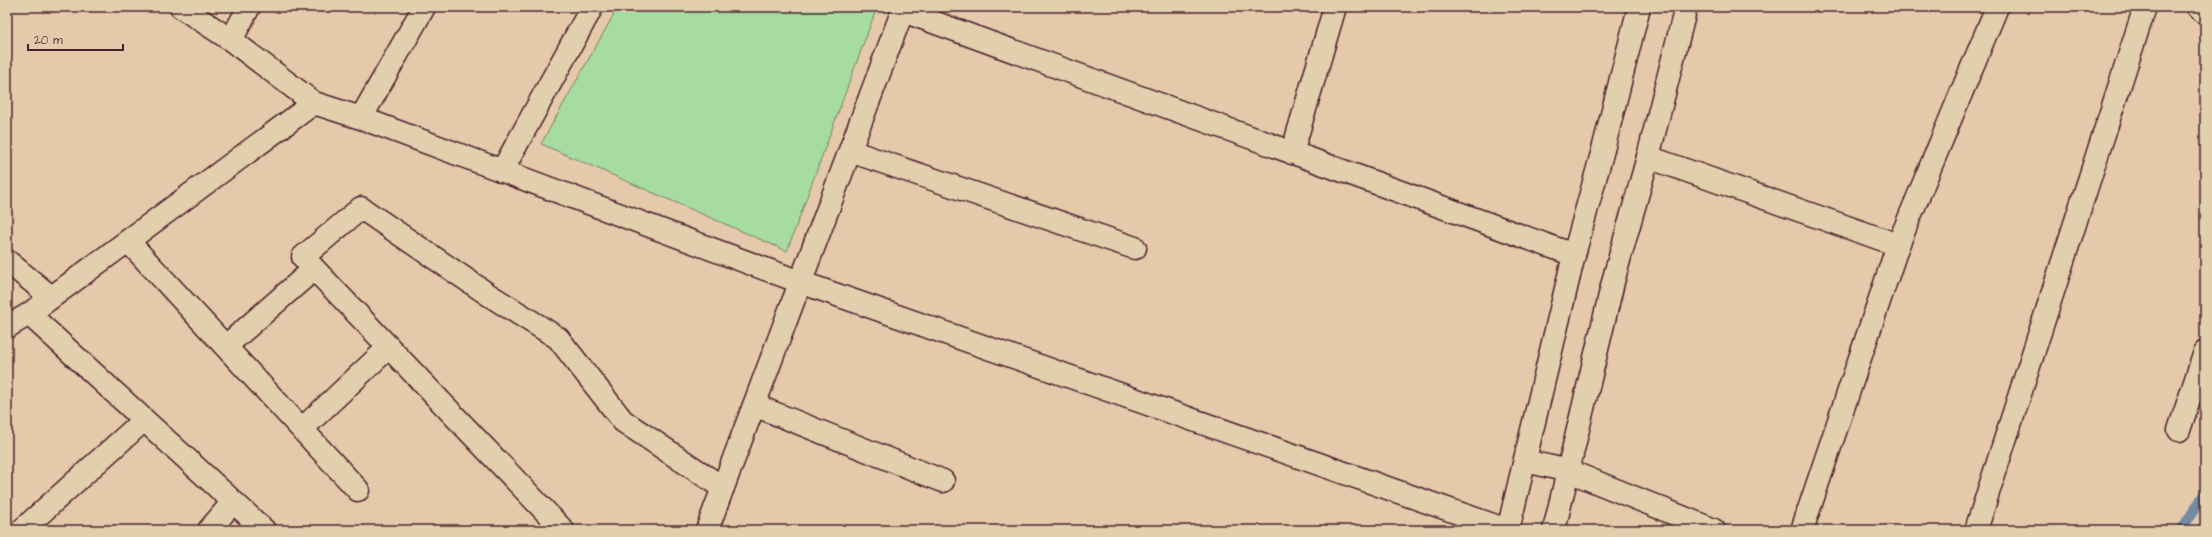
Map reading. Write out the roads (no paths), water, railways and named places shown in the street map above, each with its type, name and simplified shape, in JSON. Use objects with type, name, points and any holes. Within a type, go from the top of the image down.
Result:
[{"type":"street","points":[[181,7],[231,40],[314,103],[361,118],[800,282],[1508,530],[1574,255],[1639,7]]},
{"type":"street","points":[[231,40],[250,7]]},
{"type":"street","points":[[361,118],[424,7]]},
{"type":"street","points":[[502,171],[592,7]]},
{"type":"street","points":[[1292,153],[1334,7]]},
{"type":"street","points":[[1554,530],[1614,278],[1648,157],[1686,7]]},
{"type":"street","points":[[1802,530],[1898,245],[1997,7]]},
{"type":"street","points":[[1976,530],[2145,7]]},
{"type":"street","points":[[2198,7],[2205,13]]},
{"type":"street","points":[[711,529],[723,488],[904,9],[1292,153],[1574,255]]},
{"type":"street","points":[[7,327],[29,314],[314,103]]},
{"type":"street","points":[[850,151],[1135,248]]},
{"type":"street","points":[[1648,157],[1898,245]]},
{"type":"street","points":[[563,530],[303,257],[361,208],[489,295],[558,338],[623,421],[723,488]]},
{"type":"street","points":[[128,240],[358,490]]},
{"type":"street","points":[[7,261],[51,297]]},
{"type":"street","points":[[226,346],[314,269]]},
{"type":"street","points":[[29,314],[264,530]]},
{"type":"street","points":[[302,429],[389,347]]},
{"type":"street","points":[[2179,430],[2205,352]]},
{"type":"street","points":[[754,405],[943,480]]},
{"type":"street","points":[[22,530],[144,420]]},
{"type":"street","points":[[1525,461],[1569,471],[1714,530]]},
{"type":"street","points":[[209,530],[233,502]]},
{"type":"waterway","points":[[2181,530],[2205,493]]}]
